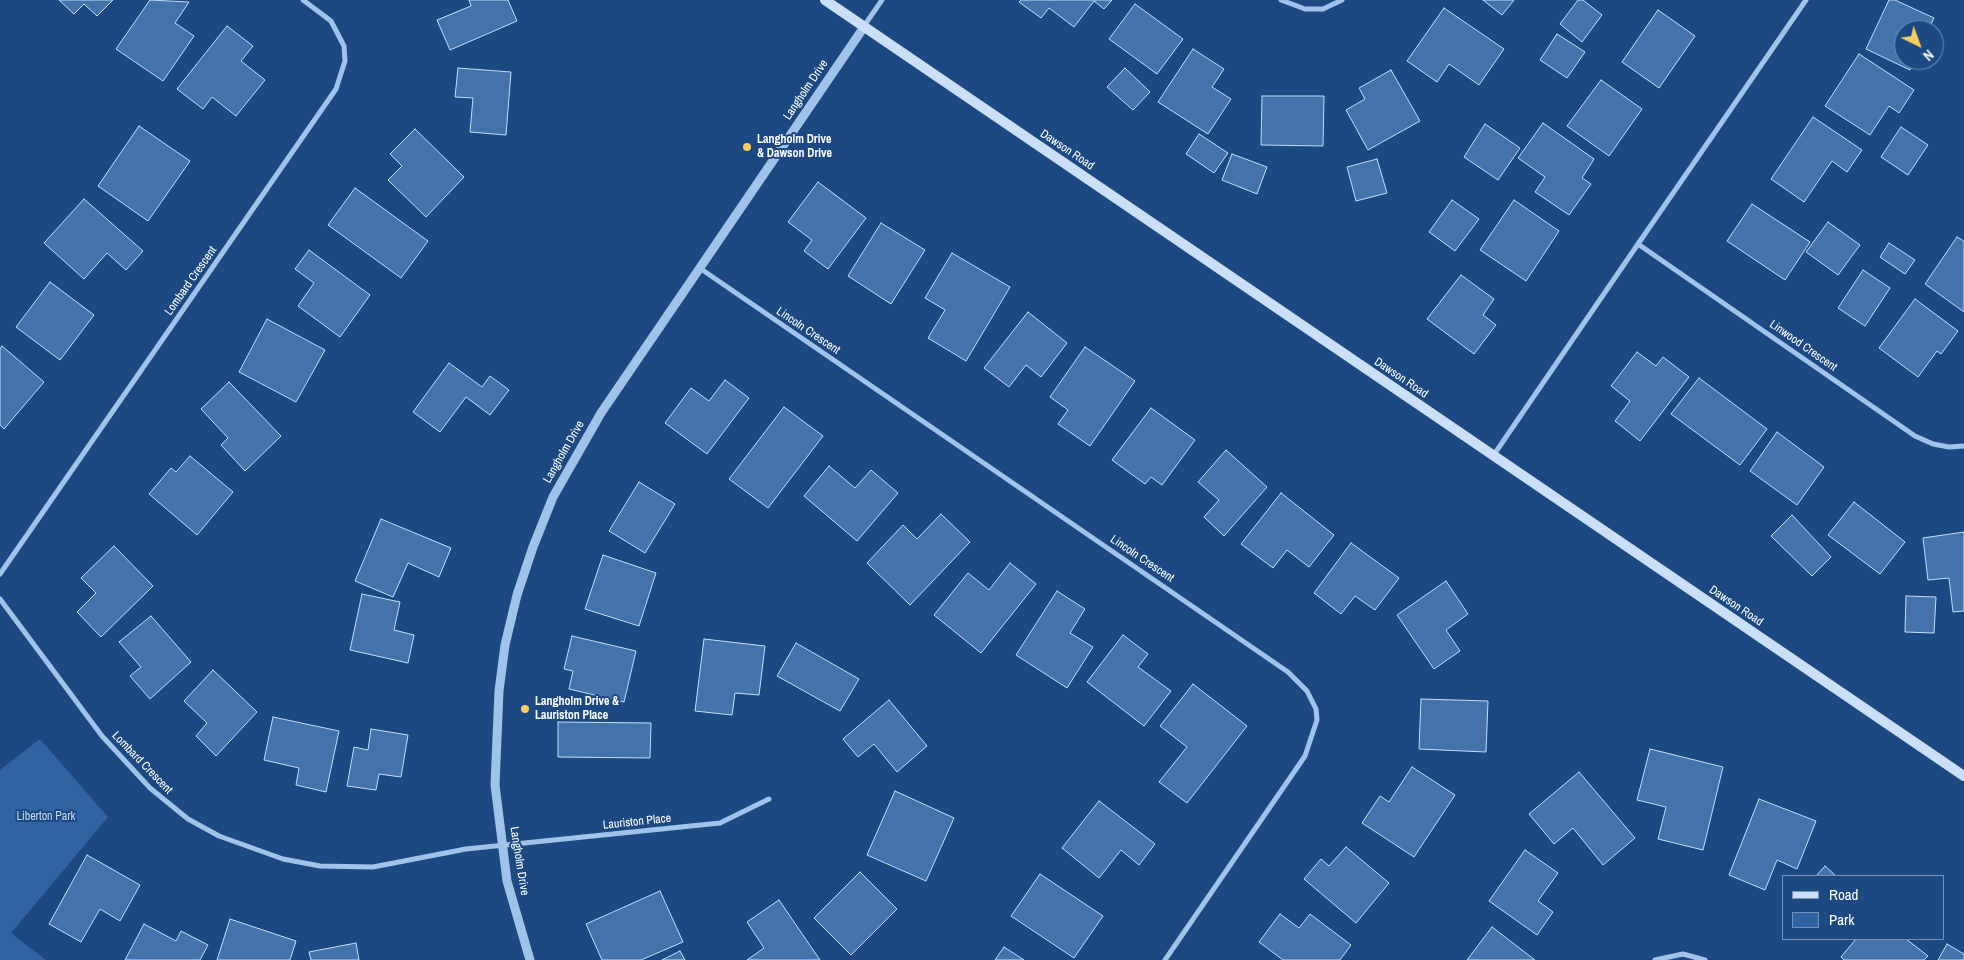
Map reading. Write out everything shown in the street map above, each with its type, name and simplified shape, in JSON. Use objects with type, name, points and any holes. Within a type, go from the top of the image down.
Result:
[{"type":"main road","name":"Dawson Road","points":[[825,0],[1964,776]]},
{"type":"street","name":"Lombard Crescent","points":[[0,574],[336,89],[345,61],[344,46],[331,22],[303,0]]},
{"type":"street","points":[[864,27],[882,0]]},
{"type":"street","points":[[1281,0],[1306,9],[1323,8],[1342,0]]},
{"type":"street","points":[[1493,456],[1806,0]]},
{"type":"street","name":"Langholm Drive","points":[[530,960],[508,882],[495,785],[499,691],[505,645],[517,595],[530,555],[552,497],[576,454],[864,27]]},
{"type":"street","name":"Linwood Crescent","points":[[1638,244],[1914,436],[1941,446],[1964,446]]},
{"type":"street","name":"Lincoln Crescent","points":[[701,269],[1288,672],[1308,691],[1316,709],[1317,720],[1305,756],[1165,960]]},
{"type":"street","name":"Lombard Crescent","points":[[0,599],[84,714],[126,764],[168,804],[219,836],[283,859],[345,868],[373,867],[466,849],[502,847]]},
{"type":"street","name":"Lauriston Place","points":[[502,847],[720,823],[769,799]]},
{"type":"street","points":[[1655,960],[1683,954],[1705,960]]},
{"type":"green space","name":"Liberton Park","points":[[40,739],[108,817],[11,933],[46,960],[0,960],[0,770]]},
{"type":"building","points":[[59,0],[113,0],[97,16],[84,4],[74,14]]},
{"type":"building","points":[[150,0],[189,2],[175,23],[194,36],[163,81],[116,49]]},
{"type":"building","points":[[469,0],[508,0],[517,21],[450,50],[437,20],[471,6]]},
{"type":"building","points":[[1021,0],[1112,0],[1104,9],[1094,1],[1074,27],[1049,8],[1041,18],[1019,2]]},
{"type":"building","points":[[1483,0],[1514,0],[1502,15]]},
{"type":"building","points":[[1578,0],[1583,0],[1602,15],[1582,42],[1560,24]]},
{"type":"building","points":[[1889,0],[1895,0],[1934,18],[1933,20],[1894,20],[1894,62],[1866,49]]},
{"type":"building","points":[[1135,4],[1183,39],[1157,74],[1109,39]]},
{"type":"building","points":[[1444,8],[1504,49],[1479,85],[1449,64],[1437,82],[1407,61]]},
{"type":"building","points":[[1658,10],[1695,36],[1659,88],[1622,62]]},
{"type":"building","points":[[227,26],[253,46],[241,61],[265,80],[236,116],[212,97],[203,109],[177,89]]},
{"type":"building","points":[[1557,34],[1585,52],[1567,78],[1540,60]]},
{"type":"building","points":[[1193,49],[1224,69],[1212,87],[1231,99],[1208,134],[1158,102]]},
{"type":"building","points":[[1859,54],[1914,90],[1899,113],[1889,106],[1870,135],[1825,106]]},
{"type":"building","points":[[458,68],[511,72],[506,135],[470,132],[473,98],[455,97]]},
{"type":"building","points":[[1125,68],[1150,92],[1133,110],[1107,87]]},
{"type":"building","points":[[1391,70],[1420,121],[1368,150],[1346,110],[1365,99],[1359,88]]},
{"type":"building","points":[[1601,80],[1642,109],[1609,156],[1567,126]]},
{"type":"building","points":[[1262,96],[1324,96],[1323,146],[1261,145]]},
{"type":"building","points":[[1813,117],[1862,150],[1847,172],[1832,161],[1804,202],[1771,179]]},
{"type":"building","points":[[1543,123],[1594,159],[1582,178],[1591,184],[1569,215],[1535,192],[1545,177],[1518,158]]},
{"type":"building","points":[[1485,124],[1520,148],[1498,180],[1464,157]]},
{"type":"building","points":[[139,126],[190,161],[148,221],[98,186]]},
{"type":"building","points":[[1901,127],[1928,145],[1908,175],[1881,157]]},
{"type":"building","points":[[415,129],[464,177],[426,217],[388,180],[402,166],[390,154]]},
{"type":"building","points":[[1199,134],[1228,153],[1214,173],[1186,154]]},
{"type":"building","points":[[1232,154],[1267,167],[1257,194],[1222,180]]},
{"type":"building","points":[[1377,159],[1387,193],[1356,201],[1347,167]]},
{"type":"building","points":[[818,182],[866,218],[828,269],[804,251],[812,240],[788,222]]},
{"type":"building","points":[[355,188],[428,241],[401,278],[328,225]]},
{"type":"building","points":[[84,199],[143,251],[126,270],[107,253],[84,279],[44,243]]},
{"type":"building","points":[[1452,200],[1479,219],[1455,251],[1429,232]]},
{"type":"building","points":[[1514,200],[1559,231],[1526,281],[1480,250]]},
{"type":"building","points":[[1752,204],[1810,242],[1785,280],[1727,241]]},
{"type":"building","points":[[1828,222],[1860,245],[1838,275],[1806,252]]},
{"type":"building","points":[[881,223],[925,250],[891,304],[848,276]]},
{"type":"building","points":[[1957,237],[1964,241],[1964,312],[1925,284]]},
{"type":"building","points":[[1889,243],[1915,260],[1905,274],[1880,257]]},
{"type":"building","points":[[309,250],[370,295],[340,337],[298,306],[314,283],[295,269]]},
{"type":"building","points":[[952,253],[1010,287],[966,361],[928,338],[945,310],[925,298]]},
{"type":"building","points":[[1863,270],[1890,288],[1865,326],[1838,308]]},
{"type":"building","points":[[1461,275],[1494,299],[1483,315],[1496,325],[1474,354],[1427,319]]},
{"type":"building","points":[[50,282],[94,315],[60,360],[16,327]]},
{"type":"building","points":[[1915,299],[1958,331],[1941,354],[1937,351],[1918,377],[1879,348]]},
{"type":"building","points":[[1028,312],[1067,343],[1041,377],[1026,365],[1009,387],[984,368]]},
{"type":"building","points":[[267,319],[325,350],[296,402],[239,372]]},
{"type":"building","points":[[2,346],[44,382],[4,429],[0,425],[0,349]]},
{"type":"building","points":[[1085,347],[1135,381],[1090,446],[1058,424],[1068,410],[1050,397]]},
{"type":"building","points":[[1637,352],[1656,366],[1663,357],[1689,377],[1640,441],[1615,421],[1630,401],[1611,386]]},
{"type":"building","points":[[449,363],[482,387],[490,376],[509,390],[490,415],[466,397],[440,432],[413,412]]},
{"type":"building","points":[[1699,378],[1767,429],[1740,465],[1671,414]]},
{"type":"building","points":[[725,380],[749,398],[707,454],[665,423],[691,388],[709,401]]},
{"type":"building","points":[[229,382],[281,436],[245,471],[221,445],[228,438],[201,409]]},
{"type":"building","points":[[784,407],[823,436],[768,508],[729,479]]},
{"type":"building","points":[[1151,408],[1195,440],[1162,485],[1151,477],[1145,484],[1112,460]]},
{"type":"building","points":[[1777,432],[1824,467],[1797,505],[1750,471]]},
{"type":"building","points":[[1226,450],[1267,487],[1224,536],[1204,517],[1219,500],[1198,482]]},
{"type":"building","points":[[190,456],[233,492],[197,535],[149,494],[171,468],[176,472]]},
{"type":"building","points":[[829,466],[855,488],[871,470],[898,493],[857,541],[804,496]]},
{"type":"building","points":[[639,482],[675,504],[645,553],[609,531]]},
{"type":"building","points":[[1281,493],[1334,535],[1309,567],[1287,550],[1273,568],[1241,544]]},
{"type":"building","points":[[1854,502],[1905,542],[1880,574],[1828,535]]},
{"type":"building","points":[[941,514],[970,542],[910,605],[867,563],[903,525],[917,539]]},
{"type":"building","points":[[1792,515],[1831,557],[1812,576],[1771,536]]},
{"type":"building","points":[[381,519],[451,548],[439,577],[408,563],[393,597],[355,581]]},
{"type":"building","points":[[1964,532],[1964,611],[1953,612],[1949,578],[1928,580],[1923,538]]},
{"type":"building","points":[[1351,543],[1399,578],[1375,610],[1355,596],[1341,614],[1314,593]]},
{"type":"building","points":[[114,546],[153,586],[101,637],[77,612],[96,593],[81,578]]},
{"type":"building","points":[[603,555],[656,573],[639,626],[585,609]]},
{"type":"building","points":[[1010,563],[1036,584],[981,653],[934,615],[968,573],[989,590]]},
{"type":"building","points":[[1446,581],[1468,614],[1446,630],[1460,651],[1434,669],[1397,615]]},
{"type":"building","points":[[1057,591],[1085,609],[1070,633],[1093,647],[1067,688],[1016,655]]},
{"type":"building","points":[[362,594],[400,602],[394,630],[414,635],[408,663],[350,650]]},
{"type":"building","points":[[1906,596],[1936,597],[1934,633],[1905,632]]},
{"type":"building","points":[[151,616],[191,662],[150,699],[130,676],[141,667],[119,642]]},
{"type":"building","points":[[1123,635],[1148,654],[1138,667],[1171,691],[1144,726],[1087,682]]},
{"type":"building","points":[[572,636],[636,651],[624,702],[569,689],[573,671],[564,669]]},
{"type":"building","points":[[704,639],[765,646],[759,695],[735,693],[732,715],[695,711]]},
{"type":"building","points":[[796,643],[859,679],[840,711],[777,676]]},
{"type":"building","points":[[213,670],[257,712],[216,756],[196,736],[207,723],[184,701]]},
{"type":"building","points":[[1193,684],[1247,726],[1187,803],[1159,782],[1187,747],[1160,726]]},
{"type":"building","points":[[1421,699],[1488,701],[1486,752],[1419,749]]},
{"type":"building","points":[[889,700],[927,746],[897,772],[874,744],[858,757],[843,739]]},
{"type":"building","points":[[273,717],[339,731],[326,792],[296,785],[299,768],[264,760]]},
{"type":"building","points":[[558,722],[651,723],[650,758],[558,757]]},
{"type":"building","points":[[371,729],[408,735],[401,777],[379,774],[376,790],[347,786],[354,747],[368,750]]},
{"type":"building","points":[[1650,749],[1723,767],[1703,850],[1658,839],[1666,807],[1637,800]]},
{"type":"building","points":[[1412,767],[1455,795],[1414,857],[1362,823],[1380,796],[1389,802]]},
{"type":"building","points":[[1579,772],[1635,838],[1603,865],[1573,828],[1554,844],[1529,814]]},
{"type":"building","points":[[895,791],[954,818],[926,881],[867,855]]},
{"type":"building","points":[[1759,799],[1816,821],[1797,869],[1777,860],[1765,890],[1729,875]]},
{"type":"building","points":[[1099,801],[1155,844],[1139,865],[1121,850],[1099,878],[1062,848]]},
{"type":"building","points":[[1346,847],[1389,883],[1356,923],[1304,879],[1321,859],[1329,866]]},
{"type":"building","points":[[1525,850],[1558,873],[1538,901],[1553,912],[1537,935],[1489,901]]},
{"type":"building","points":[[87,855],[140,885],[120,921],[100,909],[81,942],[49,924]]},
{"type":"building","points":[[1825,866],[1835,875],[1817,875]]},
{"type":"building","points":[[860,872],[897,909],[851,955],[814,918]]},
{"type":"building","points":[[1040,874],[1103,916],[1074,958],[1011,916]]},
{"type":"building","points":[[660,891],[683,942],[641,960],[602,960],[586,924]]},
{"type":"building","points":[[779,900],[820,960],[747,960],[764,948],[747,922]]},
{"type":"building","points":[[1280,914],[1299,928],[1310,914],[1351,945],[1340,960],[1283,960],[1259,942]]},
{"type":"building","points":[[230,919],[296,941],[290,960],[217,960]]},
{"type":"building","points":[[144,924],[176,941],[181,931],[208,945],[200,960],[125,960]]},
{"type":"building","points":[[1492,927],[1535,960],[1467,960]]},
{"type":"building","points":[[1855,940],[1907,940],[1928,956],[1924,960],[1844,960],[1841,957]]},
{"type":"building","points":[[356,943],[359,960],[311,960],[309,952]]},
{"type":"building","points":[[1947,944],[1964,954],[1964,960],[1938,960]]},
{"type":"building","points":[[1004,947],[1024,960],[995,960]]},
{"type":"building","points":[[680,951],[685,960],[662,960]]},
{"type":"place","name":"Langholm Drive & Dawson Drive","points":[[747,147]]},
{"type":"place","name":"Langholm Drive & Lauriston Place","points":[[525,709]]}]
